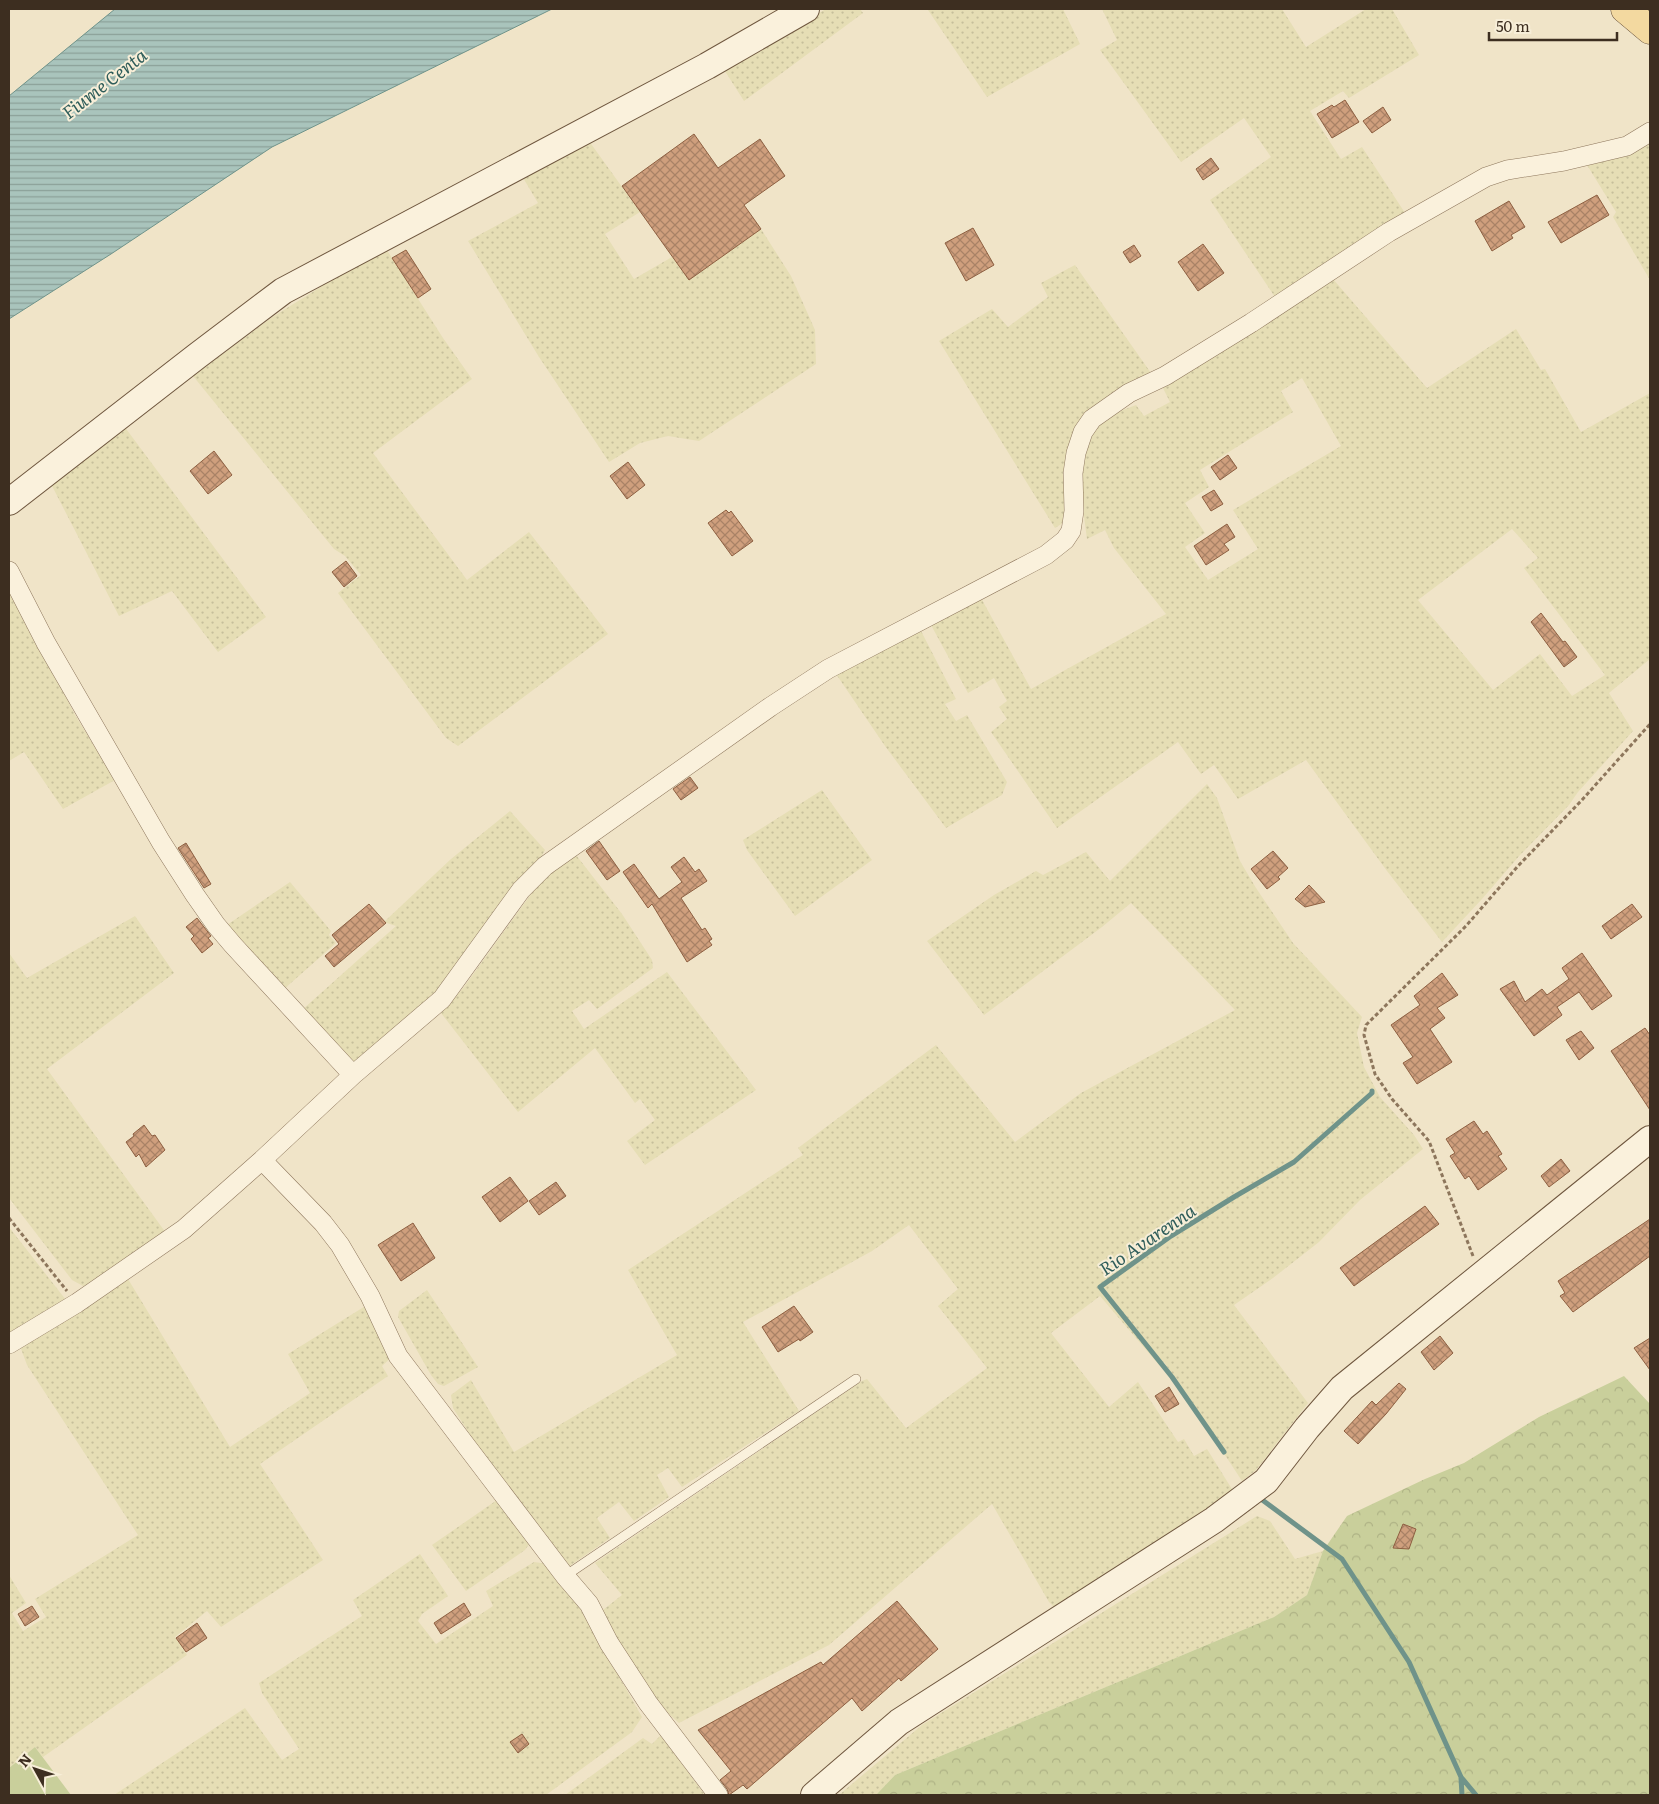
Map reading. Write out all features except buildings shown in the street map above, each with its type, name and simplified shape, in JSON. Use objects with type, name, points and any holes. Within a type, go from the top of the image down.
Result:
[{"type":"main road","points":[[9,502],[283,291],[707,66],[806,9]]},
{"type":"main road","points":[[1625,9],[1650,30]]},
{"type":"main road","points":[[814,1795],[899,1722],[1214,1520],[1266,1481],[1307,1428],[1342,1388],[1650,1139]]},
{"type":"street","points":[[9,1344],[77,1303],[184,1229],[262,1160],[353,1075],[442,999],[521,890],[544,866],[762,712],[828,668],[1046,555],[1065,540],[1071,531],[1074,511],[1073,473],[1076,453],[1083,432],[1092,419],[1129,393],[1165,376],[1251,323],[1389,232],[1486,177],[1507,170],[1564,161],[1628,146],[1650,132]]},
{"type":"street","points":[[9,571],[46,644],[161,842],[194,895],[221,932],[353,1075]]},
{"type":"street","points":[[262,1160],[323,1223],[340,1245],[370,1296],[398,1356],[564,1576],[589,1604],[609,1642],[648,1702],[718,1795]]},
{"type":"lane","points":[[564,1576],[856,1379]]},
{"type":"path","points":[[1481,1275],[1428,1141],[1392,1099],[1375,1074],[1364,1035],[1366,1025],[1466,926],[1518,866],[1582,800],[1650,724]]},
{"type":"path","points":[[9,1218],[77,1303]]},
{"type":"shaded area","points":[[826,9],[860,9],[863,13],[744,101],[723,68]]},
{"type":"shaded area","points":[[1063,9],[1080,44],[987,97],[928,10]]},
{"type":"shaded area","points":[[1102,9],[1282,9],[1306,47],[1366,9],[1392,9],[1419,55],[1349,98],[1343,91],[1310,111],[1341,159],[1362,147],[1407,216],[1275,297],[1210,200],[1271,157],[1244,118],[1181,162],[1100,50],[1117,40]]},
{"type":"shaded area","points":[[589,141],[640,212],[605,234],[634,279],[672,257],[689,280],[761,229],[791,276],[815,330],[816,364],[699,441],[668,436],[640,443],[609,462],[539,357],[468,241],[538,203],[522,176]]},
{"type":"shaded area","points":[[1650,141],[1650,280],[1613,217],[1616,212],[1587,165]]},
{"type":"shaded area","points":[[385,247],[443,338],[472,379],[373,453],[467,580],[529,532],[608,634],[458,746],[446,738],[338,593],[361,575],[345,556],[334,549],[193,376],[271,318]]},
{"type":"shaded area","points":[[1075,265],[1151,373],[1087,412],[1077,423],[1068,464],[1066,521],[1055,528],[939,341],[992,309],[1008,327],[1048,297],[1041,283]]},
{"type":"shaded area","points":[[1333,279],[1427,388],[1516,329],[1541,370],[1545,369],[1581,432],[1650,393],[1650,659],[1609,693],[1633,731],[1578,792],[1569,805],[1520,855],[1442,942],[1387,871],[1306,760],[1238,799],[1214,765],[1201,774],[1178,742],[1057,828],[991,732],[1007,719],[999,707],[1007,701],[994,678],[968,693],[931,625],[981,598],[1031,689],[1166,614],[1114,548],[1105,530],[1087,539],[1081,494],[1083,467],[1088,441],[1096,428],[1115,413],[1136,405],[1144,416],[1170,402],[1163,388]],"holes":[[[1302,378],[1341,446],[1233,510],[1258,549],[1208,580],[1185,547],[1205,533],[1185,503],[1209,487],[1200,470],[1293,412],[1281,391]],[[1512,529],[1538,558],[1524,568],[1605,675],[1572,696],[1540,654],[1493,690],[1418,600]]]},
{"type":"shaded area","points":[[124,426],[266,617],[218,652],[172,591],[119,616],[50,482]]},
{"type":"shaded area","points":[[9,586],[75,715],[115,780],[63,809],[24,752],[9,761]]},
{"type":"shaded area","points":[[920,629],[956,699],[945,704],[956,721],[967,715],[1007,782],[1002,795],[946,828],[885,746],[836,674]]},
{"type":"shaded area","points":[[1207,784],[1217,798],[1240,861],[1256,888],[1293,943],[1362,1017],[1357,1033],[1364,1067],[1380,1097],[1414,1135],[1423,1149],[1360,1200],[1319,1242],[1273,1278],[1234,1305],[1308,1403],[1256,1470],[1242,1481],[1164,1362],[1159,1365],[1100,1296],[1051,1333],[1109,1407],[1138,1382],[1178,1442],[1184,1439],[1194,1456],[1207,1449],[1235,1494],[1055,1608],[1049,1602],[992,1504],[829,1645],[679,1723],[662,1708],[618,1644],[603,1610],[622,1595],[595,1563],[862,1381],[867,1379],[906,1428],[987,1368],[938,1306],[958,1289],[909,1225],[872,1251],[743,1322],[799,1411],[682,1487],[668,1468],[657,1475],[669,1497],[634,1521],[619,1502],[597,1518],[610,1538],[568,1567],[492,1469],[453,1408],[451,1395],[471,1380],[514,1452],[677,1355],[628,1270],[803,1155],[798,1148],[936,1045],[1015,1142],[1081,1093],[1235,1010],[1131,903],[1102,927],[984,1015],[927,941],[994,895],[1036,871],[1043,875],[1086,852],[1110,881]]},
{"type":"shaded area","points":[[822,790],[872,860],[795,916],[747,850],[743,840]]},
{"type":"shaded area","points":[[510,811],[545,850],[541,857],[516,887],[446,984],[357,1062],[351,1064],[302,1010],[396,926],[384,922],[451,859]]},
{"type":"shaded area","points":[[576,855],[622,914],[652,960],[653,968],[597,1009],[589,1000],[572,1011],[584,1029],[667,972],[756,1090],[645,1165],[627,1141],[655,1120],[640,1099],[635,1103],[595,1048],[518,1112],[441,1013],[464,987],[542,879]]},
{"type":"shaded area","points":[[290,882],[331,931],[329,935],[336,943],[283,990],[224,927]]},
{"type":"shaded area","points":[[135,916],[174,973],[47,1069],[166,1233],[95,1282],[83,1286],[72,1280],[9,1198],[9,953],[27,978]]},
{"type":"shaded area","points":[[9,1227],[66,1300],[9,1336]]},
{"type":"shaded area","points":[[128,1279],[230,1447],[310,1393],[288,1354],[367,1305],[393,1356],[382,1366],[388,1376],[260,1464],[323,1560],[221,1627],[207,1611],[175,1637],[187,1655],[43,1757],[35,1747],[9,1768],[9,1575],[26,1603],[12,1613],[23,1631],[46,1617],[35,1599],[138,1535],[27,1365],[20,1346],[83,1310]]},
{"type":"shaded area","points":[[427,1290],[478,1367],[444,1386],[438,1384],[431,1375],[398,1317],[399,1311]]},
{"type":"shaded area","points":[[497,1500],[530,1543],[525,1550],[466,1591],[432,1545]]},
{"type":"shaded area","points":[[1257,1516],[1270,1521],[1295,1559],[1323,1551],[1307,1595],[1274,1617],[895,1775],[876,1795],[839,1795],[922,1725]]},
{"type":"shaded area","points":[[420,1554],[448,1596],[422,1614],[418,1621],[436,1644],[493,1606],[486,1591],[534,1562],[548,1564],[582,1611],[642,1717],[632,1732],[546,1795],[114,1795],[245,1708],[282,1760],[299,1749],[262,1693],[259,1683],[362,1616],[353,1600]]},
{"type":"shaded area","points":[[661,1735],[704,1794],[565,1795],[643,1738],[652,1744]]},
{"type":"green space","points":[[1624,1376],[1650,1404],[1650,1795],[876,1795],[895,1775],[1274,1617],[1307,1595],[1323,1551],[1347,1516],[1425,1479],[1464,1463],[1539,1417]]},
{"type":"green space","points":[[35,1747],[71,1795],[9,1795],[9,1768]]},
{"type":"water","name":"Fiume Centa","points":[[115,9],[552,9],[272,147],[9,319],[9,96]]},
{"type":"waterway","name":"Rio Avarenna","points":[[1224,1452],[1172,1377],[1100,1287],[1171,1236],[1294,1162],[1372,1091]]},
{"type":"waterway","points":[[1261,1499],[1342,1559],[1409,1662],[1461,1777],[1476,1795]]},
{"type":"waterway","points":[[1461,1778],[1462,1795]]}]
